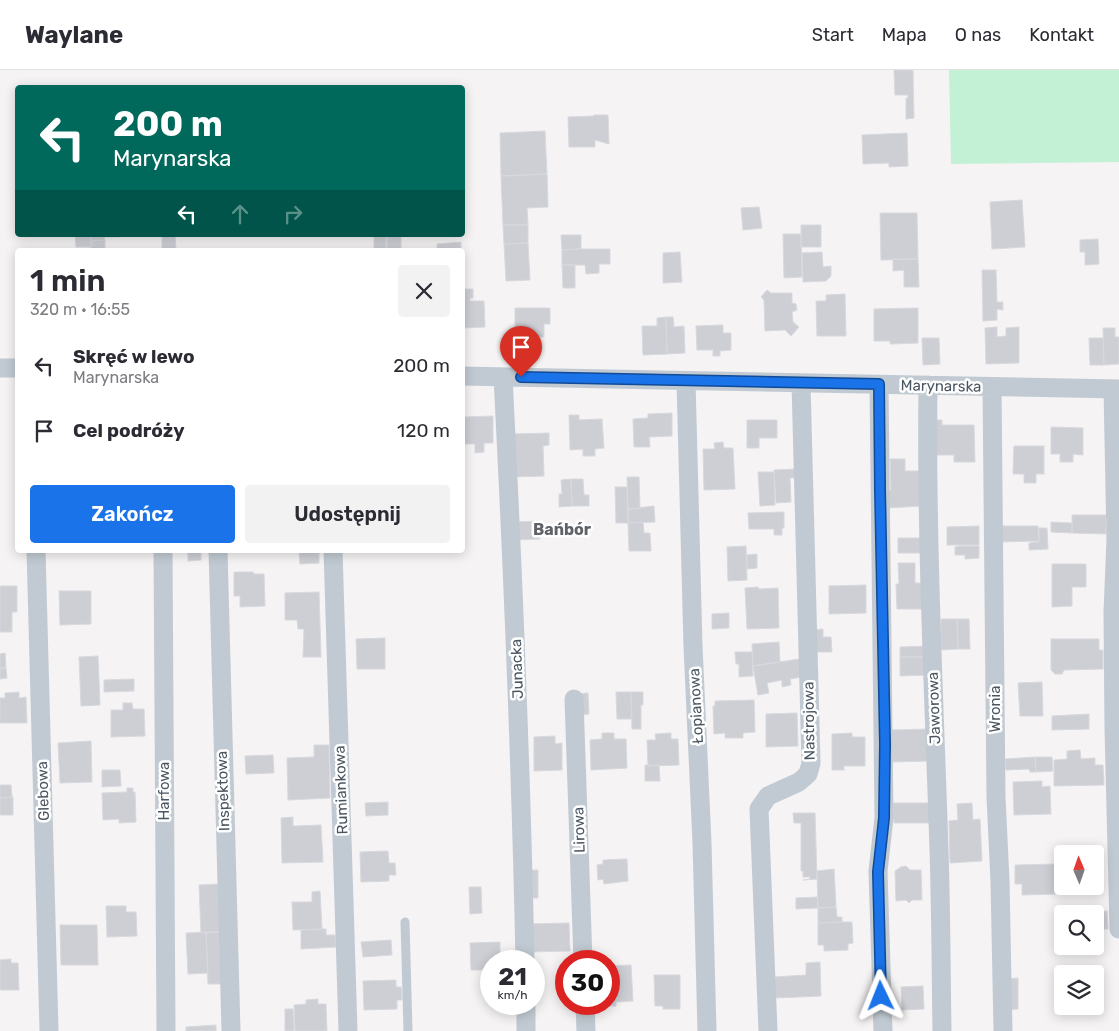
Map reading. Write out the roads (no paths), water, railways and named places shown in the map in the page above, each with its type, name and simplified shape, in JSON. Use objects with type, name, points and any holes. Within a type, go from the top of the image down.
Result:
[{"type":"street","points":[[0,368],[15,368]]},
{"type":"street","name":"Marynarska","points":[[465,376],[1116,389]]},
{"type":"street","name":"Junacka","points":[[503,377],[521,780],[525,950]]},
{"type":"street","name":"Łopianowa","points":[[686,381],[693,646],[702,843],[707,1031]]},
{"type":"street","name":"Nastrojowa","points":[[768,1031],[759,809],[768,796],[799,782],[808,774],[811,762],[801,383]]},
{"type":"street","points":[[879,384],[884,818],[878,872],[883,1031]]},
{"type":"street","name":"Jaworowa","points":[[928,385],[927,450],[939,851],[942,1031]]},
{"type":"street","name":"Wronia","points":[[992,387],[996,797],[1003,1031]]},
{"type":"street","points":[[1116,389],[1116,539],[1113,612],[1119,929]]},
{"type":"street","name":"Glebowa","points":[[36,553],[49,1031]]},
{"type":"street","name":"Harfowa","points":[[163,553],[166,1031]]},
{"type":"street","name":"Inspektowa","points":[[218,553],[230,1031]]},
{"type":"street","name":"Rumiankowa","points":[[334,553],[348,1031]]},
{"type":"street","name":"Lirowa","points":[[574,700],[583,950]]},
{"type":"street","points":[[526,1015],[526,1031]]},
{"type":"street","points":[[585,1015],[586,1031]]},
{"type":"lane","points":[[405,922],[408,1031]]},
{"type":"district","name":"Bańbór","points":[[562,529]]}]
